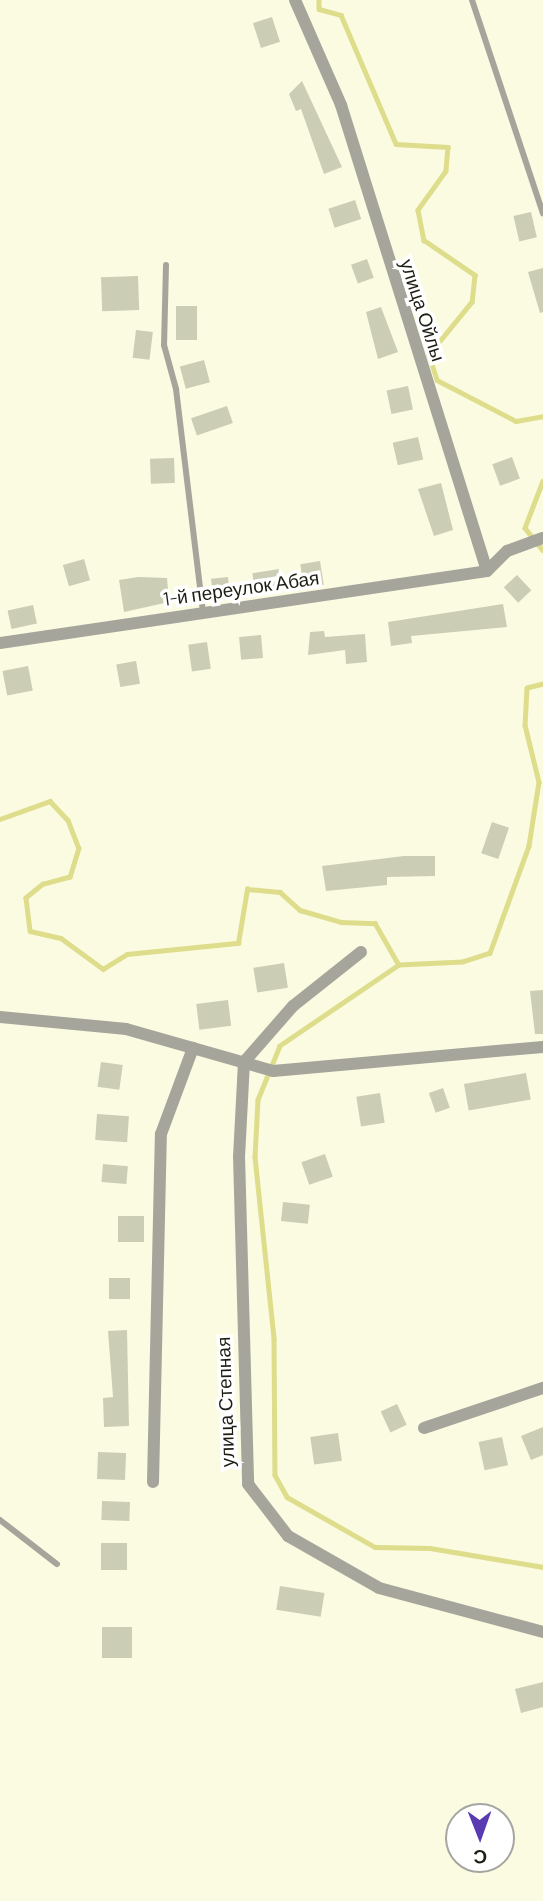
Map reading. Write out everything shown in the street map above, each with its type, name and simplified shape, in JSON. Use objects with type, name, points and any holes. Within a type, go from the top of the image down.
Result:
[{"type":"street","name":"улица Ойлы","points":[[295,0],[341,105],[487,571]]},
{"type":"street","points":[[487,571],[507,551],[543,538]]},
{"type":"street","name":"1-й переулок Абая","points":[[0,643],[487,571]]},
{"type":"street","points":[[244,1062],[293,1006],[361,952]]},
{"type":"street","points":[[0,1017],[126,1029],[273,1072],[543,1047]]},
{"type":"street","points":[[153,1482],[161,1135],[193,1048]]},
{"type":"street","name":"улица Степная","points":[[244,1062],[239,1156],[248,1484],[288,1536],[379,1588],[543,1632]]},
{"type":"street","points":[[424,1428],[543,1388]]},
{"type":"lane","points":[[472,0],[543,213]]},
{"type":"lane","points":[[166,265],[164,345],[176,389],[203,613]]},
{"type":"lane","points":[[0,1520],[57,1564]]},
{"type":"building","points":[[272,17],[280,42],[261,48],[253,23]]},
{"type":"building","points":[[302,81],[342,167],[324,174],[301,109],[296,111],[289,94]]},
{"type":"building","points":[[355,200],[361,219],[335,228],[328,209]]},
{"type":"building","points":[[531,212],[537,237],[519,241],[513,216]]},
{"type":"building","points":[[367,259],[374,278],[358,284],[351,265]]},
{"type":"building","points":[[543,268],[543,312],[540,313],[528,272]]},
{"type":"building","points":[[138,276],[139,310],[102,311],[101,277]]},
{"type":"building","points":[[176,306],[197,306],[197,340],[176,340]]},
{"type":"building","points":[[381,307],[398,352],[378,359],[366,312]]},
{"type":"building","points":[[136,330],[153,332],[149,360],[133,358]]},
{"type":"building","points":[[204,360],[210,382],[186,389],[180,366]]},
{"type":"building","points":[[408,386],[413,409],[391,414],[386,391]]},
{"type":"building","points":[[227,406],[233,423],[197,435],[191,418]]},
{"type":"building","points":[[418,437],[423,459],[398,465],[393,443]]},
{"type":"building","points":[[512,457],[520,479],[500,486],[492,464]]},
{"type":"building","points":[[174,458],[175,483],[151,484],[150,459]]},
{"type":"building","points":[[441,483],[453,530],[434,536],[418,489]]},
{"type":"building","points":[[84,559],[90,580],[69,586],[63,565]]},
{"type":"building","points":[[320,561],[324,585],[304,588],[300,564]]},
{"type":"building","points":[[279,569],[282,588],[255,592],[252,573]]},
{"type":"building","points":[[517,575],[531,590],[518,603],[504,587]]},
{"type":"building","points":[[138,577],[167,578],[169,602],[124,612],[119,580]]},
{"type":"building","points":[[228,577],[230,597],[213,599],[211,579]]},
{"type":"building","points":[[503,604],[507,627],[411,636],[412,643],[391,646],[388,622]]},
{"type":"building","points":[[33,605],[37,624],[12,629],[8,610]]},
{"type":"building","points":[[324,631],[325,637],[365,634],[367,662],[346,664],[345,650],[308,655],[310,632]]},
{"type":"building","points":[[261,635],[263,658],[241,660],[239,637]]},
{"type":"building","points":[[207,642],[211,669],[192,671],[188,645]]},
{"type":"building","points":[[136,661],[140,684],[120,687],[116,664]]},
{"type":"building","points":[[28,666],[33,691],[7,696],[2,671]]},
{"type":"building","points":[[492,822],[509,828],[498,859],[481,853]]},
{"type":"building","points":[[404,856],[435,856],[435,876],[387,877],[387,885],[326,891],[322,866]]},
{"type":"building","points":[[284,963],[288,988],[257,993],[253,968]]},
{"type":"building","points":[[543,990],[543,1034],[535,1034],[530,991]]},
{"type":"building","points":[[228,1000],[231,1026],[199,1030],[196,1004]]},
{"type":"building","points":[[101,1062],[123,1065],[119,1090],[98,1087]]},
{"type":"building","points":[[526,1073],[531,1100],[469,1111],[464,1084]]},
{"type":"building","points":[[443,1088],[450,1108],[436,1113],[429,1093]]},
{"type":"building","points":[[380,1093],[385,1123],[361,1126],[356,1097]]},
{"type":"building","points":[[97,1114],[129,1116],[127,1142],[95,1140]]},
{"type":"building","points":[[325,1154],[333,1177],[309,1185],[301,1162]]},
{"type":"building","points":[[103,1164],[128,1166],[126,1184],[101,1182]]},
{"type":"building","points":[[283,1202],[310,1205],[308,1224],[281,1221]]},
{"type":"building","points":[[118,1216],[144,1216],[144,1242],[118,1242]]},
{"type":"building","points":[[109,1278],[130,1278],[130,1299],[109,1299]]},
{"type":"building","points":[[127,1330],[129,1426],[104,1427],[103,1398],[113,1397],[108,1331]]},
{"type":"building","points":[[397,1404],[407,1425],[390,1432],[381,1412]]},
{"type":"building","points":[[543,1427],[543,1455],[531,1460],[521,1436]]},
{"type":"building","points":[[338,1433],[342,1461],[314,1465],[310,1437]]},
{"type":"building","points":[[502,1437],[508,1465],[485,1470],[479,1442]]},
{"type":"building","points":[[98,1452],[126,1453],[125,1480],[97,1479]]},
{"type":"building","points":[[102,1501],[130,1502],[129,1521],[101,1520]]},
{"type":"building","points":[[101,1543],[127,1543],[127,1570],[101,1570]]},
{"type":"building","points":[[280,1586],[324,1593],[321,1617],[276,1610]]},
{"type":"building","points":[[102,1627],[132,1627],[132,1658],[102,1658]]},
{"type":"building","points":[[543,1682],[543,1707],[521,1713],[515,1689]]},
{"type":"waterway","points":[[319,0],[319,9],[341,15],[396,144],[448,147],[446,171],[418,210],[424,240],[475,275],[472,302],[429,355],[437,380],[516,421],[543,416]]},
{"type":"waterway","points":[[543,481],[525,528],[543,550]]},
{"type":"waterway","points":[[543,684],[527,688],[525,725],[539,782],[529,846],[490,953],[463,962],[399,965],[280,1046],[258,1100],[255,1157],[274,1339],[275,1475],[287,1497],[375,1547],[430,1548],[543,1567]]},
{"type":"waterway","points":[[0,819],[50,801],[68,820],[79,848],[70,877],[43,884],[26,898],[30,931],[61,938],[103,969],[127,954],[238,943],[247,889],[280,892],[300,910],[341,922],[375,923],[399,965]]}]
